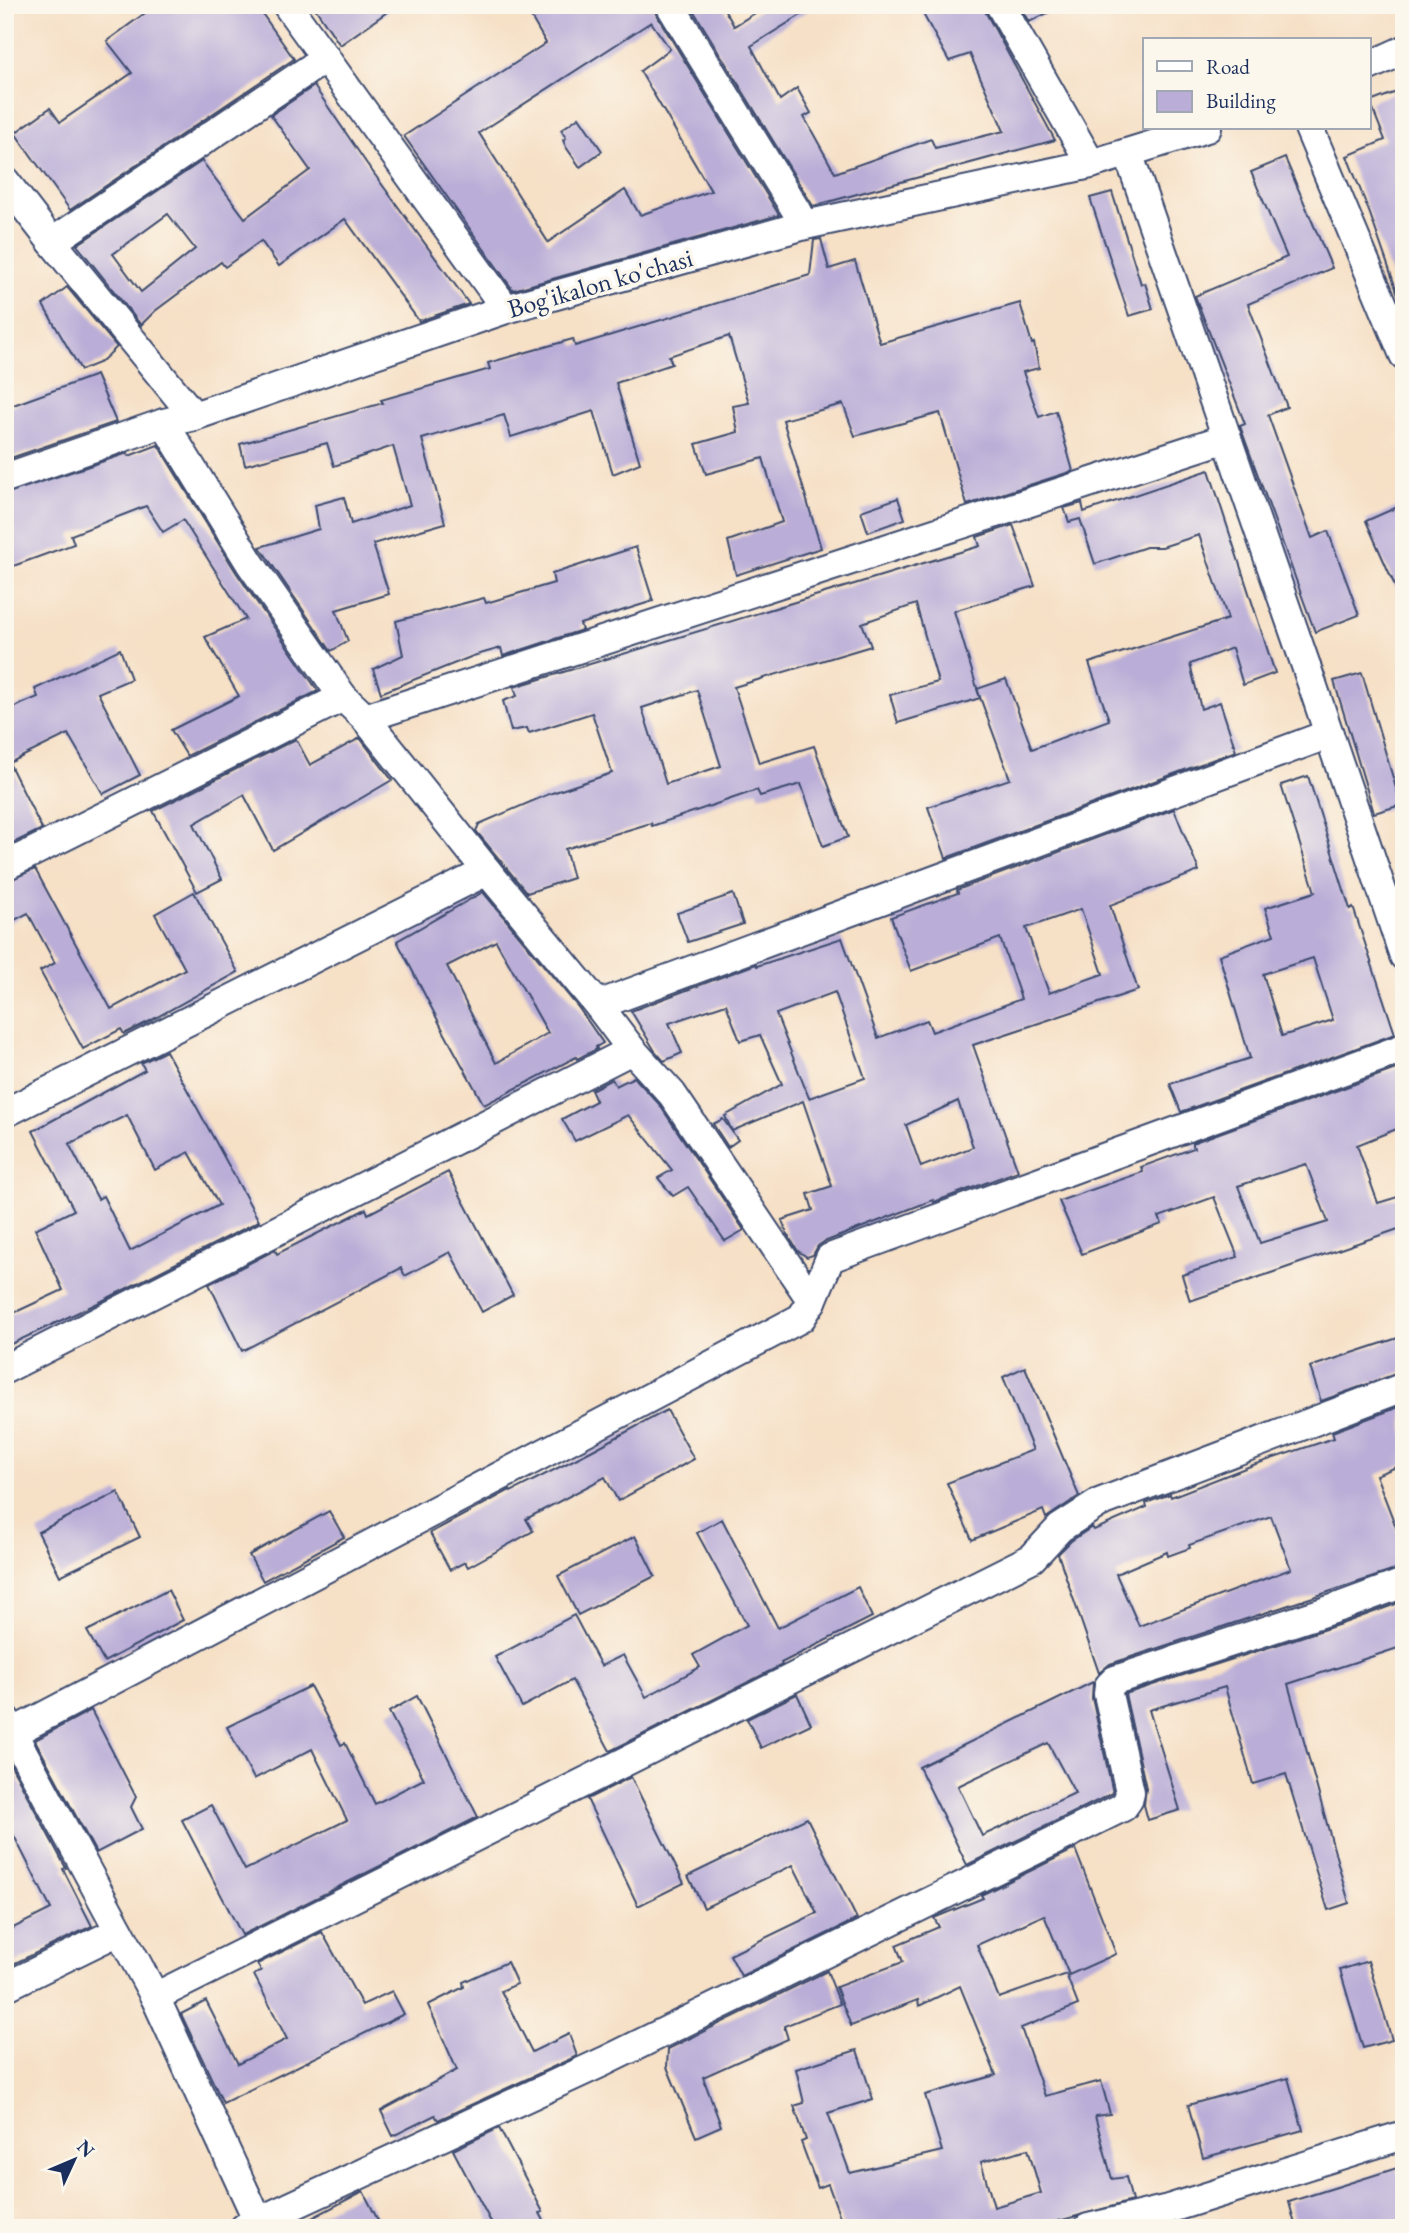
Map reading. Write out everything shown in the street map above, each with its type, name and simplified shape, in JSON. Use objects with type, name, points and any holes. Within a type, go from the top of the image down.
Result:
[{"type":"street","points":[[287,5],[506,309]]},
{"type":"street","points":[[670,5],[805,225]]},
{"type":"street","points":[[1000,5],[1091,164]]},
{"type":"street","points":[[1370,66],[1404,50]]},
{"type":"street","points":[[52,242],[326,58]]},
{"type":"street","name":"Bog'ikalon ko'chasi","points":[[5,478],[506,309],[805,225],[1091,164],[1201,130]]},
{"type":"street","points":[[1310,130],[1404,355]]},
{"type":"street","points":[[1128,153],[1404,956]]},
{"type":"street","points":[[5,181],[194,416]]},
{"type":"street","points":[[164,423],[250,563],[343,697],[365,718],[598,1004],[632,1050],[672,1094],[812,1301]]},
{"type":"street","points":[[365,718],[1227,438]]},
{"type":"street","points":[[5,866],[343,697]]},
{"type":"street","points":[[598,1004],[1329,734]]},
{"type":"street","points":[[5,1113],[487,871]]},
{"type":"street","points":[[1404,1048],[830,1258],[802,1318],[9,1726],[155,1997],[251,2225],[605,2061],[1123,1807],[1130,1792],[1108,1694],[1109,1686],[1115,1680],[1404,1584]]},
{"type":"street","points":[[5,1369],[632,1050]]},
{"type":"street","points":[[155,1997],[1032,1558],[1060,1528],[1099,1503],[1404,1387]]},
{"type":"street","points":[[5,1987],[119,1931]]},
{"type":"street","points":[[1088,2228],[1171,2218],[1404,2136]]},
{"type":"building","points":[[156,5],[256,5],[294,59],[70,210],[15,133],[50,108],[60,122],[132,73],[107,41]]},
{"type":"building","points":[[313,5],[397,5],[340,45]]},
{"type":"building","points":[[524,5],[653,5],[779,215],[513,290],[404,136],[546,43]],"holes":[[[651,22],[670,49],[640,71],[711,191],[640,215],[625,190],[548,242],[479,133]]]},
{"type":"building","points":[[690,5],[722,5],[734,26],[768,5],[817,5],[751,46],[780,100],[797,88],[811,113],[804,117],[835,173],[931,139],[935,148],[1004,131],[970,54],[949,61],[918,5],[983,5],[1055,140],[813,206]]},
{"type":"building","points":[[1019,5],[1064,5],[1029,22]]},
{"type":"building","points":[[314,86],[469,304],[419,321],[345,219],[279,266],[261,241],[225,267],[221,262],[155,311],[141,325],[77,245],[202,161],[245,218],[310,170],[271,115]],"holes":[[[168,214],[195,249],[141,292],[113,254]]]},
{"type":"building","points":[[1404,89],[1404,300],[1400,300],[1347,156],[1385,140],[1370,102]]},
{"type":"building","points":[[579,117],[602,151],[580,167],[566,147],[563,140],[566,138],[561,130]]},
{"type":"building","points":[[1285,158],[1332,268],[1248,304],[1287,407],[1268,415],[1312,538],[1328,531],[1359,615],[1315,632],[1240,426],[1245,424],[1195,296],[1287,257],[1251,172]]},
{"type":"building","points":[[1112,192],[1141,284],[1145,283],[1153,309],[1129,316],[1090,198]]},
{"type":"building","points":[[821,239],[829,269],[855,261],[880,343],[1020,303],[1032,344],[1034,343],[1039,368],[1023,372],[1039,417],[1056,411],[1073,471],[967,505],[940,413],[855,436],[843,404],[783,420],[821,548],[736,575],[728,541],[782,522],[763,458],[706,474],[696,444],[738,432],[733,406],[749,403],[729,336],[669,356],[672,364],[616,383],[640,463],[613,474],[594,411],[511,437],[504,415],[422,439],[445,523],[373,544],[389,594],[336,610],[348,641],[331,651],[260,547],[319,529],[315,505],[344,497],[351,524],[410,505],[393,446],[334,466],[327,443],[245,465],[240,444],[490,369],[488,363],[573,339],[575,346],[810,275],[814,240]]},
{"type":"building","points":[[67,287],[117,347],[101,362],[81,370],[43,305]]},
{"type":"building","points":[[96,375],[116,422],[5,460],[5,408]]},
{"type":"building","points":[[158,445],[236,572],[318,691],[187,756],[171,730],[239,696],[205,637],[246,619],[183,520],[163,532],[146,506],[71,535],[74,544],[5,569],[5,494]]},
{"type":"building","points":[[1209,470],[1275,673],[1243,685],[1232,648],[1190,664],[1201,709],[1220,702],[1236,751],[946,858],[928,807],[1010,779],[977,689],[1006,679],[1032,749],[1109,720],[1089,663],[1228,619],[1199,535],[1162,547],[1146,547],[1095,564],[1080,519],[1069,522],[1064,508],[1082,503],[1084,512]]},
{"type":"building","points":[[898,498],[905,519],[868,532],[861,511]]},
{"type":"building","points":[[1404,504],[1404,606],[1366,521]]},
{"type":"building","points":[[1013,525],[1035,586],[954,611],[980,698],[898,723],[890,695],[938,682],[916,604],[862,623],[871,646],[734,687],[759,763],[814,746],[848,837],[823,846],[801,784],[760,796],[757,790],[652,826],[651,823],[565,849],[573,878],[527,893],[476,831],[479,824],[549,794],[612,773],[592,713],[529,733],[527,728],[511,731],[503,701],[517,696],[514,687],[980,546],[977,537]],"holes":[[[697,690],[721,766],[666,784],[642,708]]]},
{"type":"building","points":[[636,547],[653,601],[580,624],[582,630],[503,656],[501,648],[473,656],[381,693],[373,669],[403,655],[396,621],[484,598],[486,603],[554,583],[552,574]]},
{"type":"building","points":[[120,649],[131,679],[98,693],[140,775],[103,794],[68,734],[9,763],[42,829],[5,847],[5,711],[38,697],[35,689]]},
{"type":"building","points":[[1362,673],[1401,805],[1374,813],[1334,681]]},
{"type":"building","points":[[360,738],[392,780],[273,850],[244,795],[194,824],[222,879],[197,892],[153,811],[296,739],[310,765]]},
{"type":"building","points":[[1308,776],[1350,909],[1353,907],[1395,1034],[1181,1112],[1170,1084],[1250,1058],[1219,955],[1274,935],[1265,908],[1315,892],[1281,785]],"holes":[[[1313,958],[1333,1020],[1282,1036],[1263,974]]]},
{"type":"building","points":[[1174,809],[1199,871],[1110,905],[1138,990],[973,1045],[1018,1171],[824,1242],[813,1255],[807,1257],[798,1251],[782,1220],[813,1210],[808,1194],[832,1186],[803,1101],[732,1131],[725,1116],[782,1084],[760,1035],[740,1041],[726,1004],[669,1023],[682,1053],[664,1061],[631,1011],[756,964],[757,966],[842,938],[878,1038],[927,1020],[932,1032],[1021,999],[1000,938],[911,971],[891,917],[958,893],[957,890]],"holes":[[[1081,909],[1103,974],[1049,993],[1026,928]],[[835,992],[865,1078],[809,1098],[776,1014]],[[958,1101],[973,1147],[921,1167],[906,1125]]]},
{"type":"building","points":[[35,869],[111,1009],[185,969],[155,914],[194,892],[238,972],[124,1034],[121,1029],[83,1049],[40,971],[55,963],[28,913],[5,925],[5,882]]},
{"type":"building","points":[[483,892],[578,1007],[603,1043],[596,1047],[597,1049],[577,1059],[576,1057],[484,1105],[397,941]],"holes":[[[496,941],[548,1033],[496,1063],[447,966]]]},
{"type":"building","points":[[733,894],[743,924],[688,942],[677,913]]},
{"type":"building","points":[[166,1051],[259,1221],[5,1347],[5,1317],[63,1290],[35,1229],[74,1210],[33,1131],[145,1070],[141,1063]],"holes":[[[127,1115],[155,1170],[189,1152],[219,1205],[130,1251],[103,1196],[98,1199],[69,1144]]]},
{"type":"building","points":[[1404,1066],[1404,1126],[1357,1145],[1378,1203],[1404,1195],[1404,1227],[1190,1301],[1182,1275],[1238,1257],[1214,1197],[1159,1217],[1162,1224],[1082,1254],[1059,1201],[1143,1172],[1141,1167],[1194,1148],[1192,1143]],"holes":[[[1306,1164],[1328,1222],[1260,1243],[1238,1186]]]},
{"type":"building","points":[[634,1077],[659,1104],[744,1230],[725,1241],[688,1187],[673,1196],[658,1178],[672,1170],[628,1115],[575,1141],[562,1119],[596,1101],[591,1090],[612,1079],[616,1086]]},
{"type":"building","points":[[723,1119],[738,1140],[728,1147],[713,1124]]},
{"type":"building","points":[[448,1172],[513,1295],[482,1312],[450,1252],[405,1276],[401,1268],[242,1351],[209,1284],[275,1250],[277,1254],[366,1209],[368,1214]]},
{"type":"building","points":[[1404,1336],[1404,1371],[1321,1401],[1310,1367]]},
{"type":"building","points":[[1025,1367],[1079,1496],[1046,1518],[1043,1510],[972,1540],[947,1483],[1033,1450],[1003,1377]]},
{"type":"building","points":[[1404,1405],[1404,1464],[1376,1475],[1404,1548],[1404,1567],[1110,1664],[1099,1673],[1058,1554],[1092,1527],[1094,1530],[1147,1507],[1146,1503],[1170,1494],[1171,1497],[1253,1465],[1334,1438],[1332,1432]],"holes":[[[1271,1516],[1291,1569],[1139,1626],[1116,1574],[1167,1552],[1168,1556],[1190,1548],[1189,1545]]]},
{"type":"building","points":[[667,1410],[694,1459],[618,1501],[605,1477],[526,1519],[533,1531],[468,1567],[465,1562],[450,1570],[430,1533]]},
{"type":"building","points":[[118,1492],[140,1537],[60,1576],[38,1532]]},
{"type":"building","points":[[329,1511],[344,1537],[263,1581],[249,1555]]},
{"type":"building","points":[[722,1519],[778,1628],[858,1587],[872,1617],[610,1751],[572,1680],[522,1707],[495,1657],[574,1615],[601,1666],[623,1655],[646,1697],[700,1667],[693,1655],[747,1625],[697,1533]]},
{"type":"building","points":[[635,1536],[655,1576],[578,1615],[558,1576]]},
{"type":"building","points":[[168,1590],[183,1620],[104,1662],[87,1631]]},
{"type":"building","points":[[1404,1601],[1404,1646],[1288,1684],[1349,1903],[1328,1910],[1286,1774],[1253,1784],[1225,1687],[1149,1710],[1180,1810],[1148,1820],[1144,1805],[1146,1788],[1125,1694]]},
{"type":"building","points":[[1093,1682],[1092,1698],[1113,1793],[967,1865],[919,1767]],"holes":[[[1048,1743],[1075,1793],[982,1836],[958,1786]]]},
{"type":"building","points":[[310,1686],[341,1745],[345,1743],[375,1804],[424,1779],[389,1712],[417,1696],[478,1817],[242,1935],[182,1820],[211,1805],[245,1870],[347,1820],[312,1749],[254,1779],[227,1727]]},
{"type":"building","points":[[797,1694],[811,1724],[761,1748],[747,1719]]},
{"type":"building","points":[[91,1710],[136,1797],[131,1807],[142,1829],[96,1853],[35,1740]]},
{"type":"building","points":[[5,1754],[66,1868],[63,1869],[92,1926],[5,1968],[5,1932],[51,1909],[5,1818]]},
{"type":"building","points":[[631,1777],[684,1883],[638,1906],[587,1799]]},
{"type":"building","points":[[807,1818],[857,1919],[741,1976],[730,1955],[817,1913],[793,1865],[704,1908],[688,1876]]},
{"type":"building","points":[[1075,1849],[1116,1954],[1069,1975],[1044,1915],[977,1945],[999,1998],[1066,1974],[1078,2005],[1021,2028],[1045,2096],[1101,2081],[1110,2114],[1095,2116],[1112,2179],[1126,2177],[1132,2201],[1033,2228],[844,2228],[828,2184],[818,2188],[801,2142],[806,2140],[794,2106],[804,2103],[796,2069],[857,2050],[873,2099],[828,2113],[850,2173],[942,2151],[925,2095],[996,2075],[960,1986],[919,2006],[918,2000],[851,2026],[836,1987],[903,1962],[896,1945],[939,1927],[934,1918],[983,1898],[981,1895]],"holes":[[[1028,2149],[1041,2193],[994,2207],[981,2162]]]},
{"type":"building","points":[[322,1932],[362,2005],[392,1991],[404,2014],[223,2103],[181,2014],[206,2001],[238,2064],[287,2039],[254,1975],[261,1971],[257,1964]]},
{"type":"building","points":[[1368,1961],[1392,2040],[1363,2048],[1340,1970]]},
{"type":"building","points":[[507,1962],[517,1984],[501,1991],[532,2052],[569,2034],[577,2056],[438,2120],[435,2115],[393,2136],[381,2111],[457,2070],[428,2005],[464,1987],[463,1982]]},
{"type":"building","points":[[827,1971],[840,2004],[784,2026],[788,2039],[703,2077],[721,2126],[696,2137],[667,2067],[668,2049]]},
{"type":"building","points":[[1288,2078],[1303,2130],[1203,2158],[1188,2105]]},
{"type":"building","points":[[499,2128],[543,2212],[540,2213],[548,2228],[494,2228],[453,2150]]},
{"type":"building","points":[[1397,2168],[1404,2191],[1404,2228],[1296,2228],[1289,2202]]},
{"type":"building","points":[[363,2191],[382,2228],[293,2228],[358,2194]]}]
